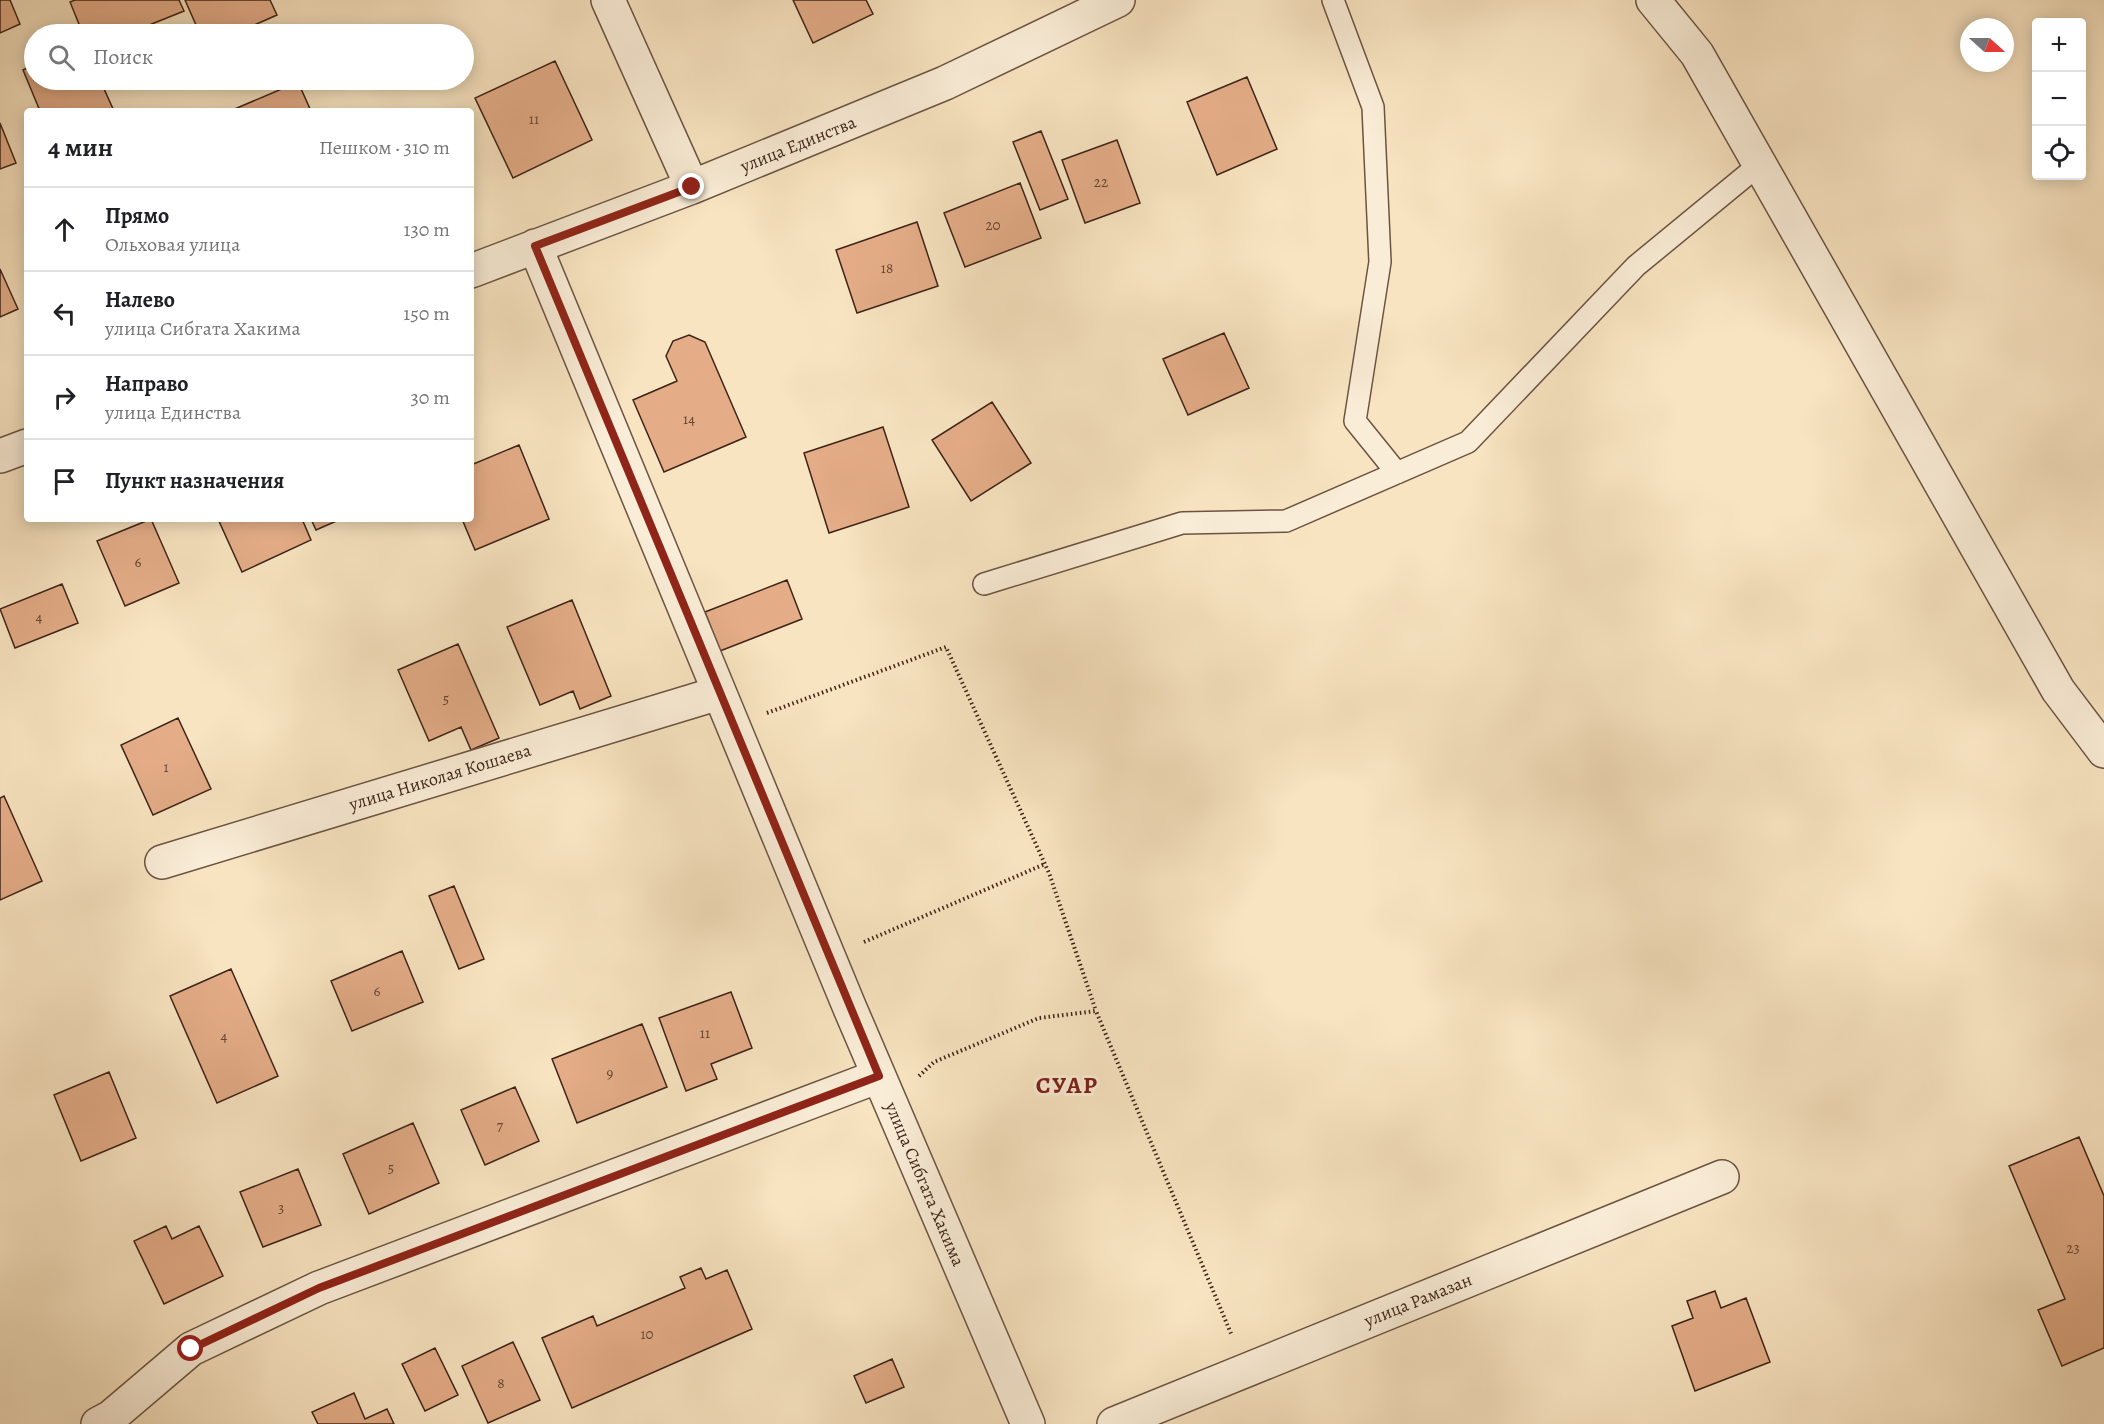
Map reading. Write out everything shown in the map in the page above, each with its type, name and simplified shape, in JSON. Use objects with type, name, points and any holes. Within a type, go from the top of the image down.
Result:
[{"type":"street","points":[[608,0],[692,187]]},
{"type":"street","name":"улица Единства","points":[[474,270],[692,187],[945,83],[1118,0]]},
{"type":"street","points":[[1653,0],[1697,54],[2058,690],[2104,751]]},
{"type":"street","name":"улица Сибгата Хакима","points":[[535,246],[732,725],[1028,1424]]},
{"type":"street","points":[[0,456],[24,447]]},
{"type":"street","name":"улица Николая Кошаева","points":[[162,862],[719,693]]},
{"type":"street","points":[[98,1424],[111,1416],[191,1349],[319,1288],[885,1089]]},
{"type":"street","name":"улица Рамазан","points":[[1114,1424],[1722,1177]]},
{"type":"lane","points":[[1333,0],[1373,107],[1380,261],[1355,421],[1397,473]]},
{"type":"lane","points":[[984,584],[1182,523],[1286,521],[1468,442],[1636,266],[1760,164]]},
{"type":"path","points":[[732,725],[946,647],[1045,864],[1096,1011],[1247,1370]]},
{"type":"path","points":[[864,942],[1045,864]]},
{"type":"path","points":[[885,1089],[934,1062],[1039,1018],[1096,1011]]},
{"type":"building","points":[[0,0],[10,0],[20,24],[0,33]]},
{"type":"building","points":[[75,0],[179,0],[184,11],[152,24],[79,24],[70,2]]},
{"type":"building","points":[[185,0],[270,0],[277,15],[257,24],[196,24]]},
{"type":"building","points":[[793,0],[866,0],[873,14],[813,43]]},
{"type":"building","points":[[555,61],[592,140],[513,178],[475,98]]},
{"type":"building","points":[[1247,77],[1277,149],[1217,175],[1187,102]]},
{"type":"building","points":[[31,90],[105,90],[113,108],[39,108]]},
{"type":"building","points":[[279,90],[302,90],[310,108],[237,108]]},
{"type":"building","points":[[0,123],[16,163],[0,169]]},
{"type":"building","points":[[1041,131],[1068,199],[1040,210],[1013,142]]},
{"type":"building","points":[[1117,140],[1140,203],[1085,223],[1062,160]]},
{"type":"building","points":[[1020,183],[1041,238],[965,267],[944,213]]},
{"type":"building","points":[[917,222],[938,286],[857,313],[836,250]]},
{"type":"building","points":[[0,269],[18,309],[0,317]]},
{"type":"building","points":[[1224,333],[1249,388],[1188,415],[1163,359]]},
{"type":"building","points":[[689,335],[705,342],[746,437],[664,472],[633,400],[677,381],[666,356],[673,341]]},
{"type":"building","points":[[992,402],[1031,463],[971,501],[932,440]]},
{"type":"building","points":[[883,427],[909,507],[829,533],[804,453]]},
{"type":"building","points":[[519,445],[549,519],[475,550],[463,522],[474,522],[474,464]]},
{"type":"building","points":[[144,522],[152,522],[179,583],[125,606],[97,541]]},
{"type":"building","points":[[219,522],[303,522],[311,540],[242,572]]},
{"type":"building","points":[[312,522],[334,522],[316,530]]},
{"type":"building","points":[[787,580],[802,619],[720,651],[705,612]]},
{"type":"building","points":[[62,584],[78,623],[15,648],[0,609]]},
{"type":"building","points":[[572,600],[611,696],[580,709],[573,691],[540,705],[507,627]]},
{"type":"building","points":[[458,644],[499,738],[471,750],[461,727],[429,741],[398,670]]},
{"type":"building","points":[[178,718],[211,789],[153,815],[121,745]]},
{"type":"building","points":[[4,796],[42,881],[0,900],[0,798]]},
{"type":"building","points":[[454,886],[484,959],[459,969],[429,896]]},
{"type":"building","points":[[402,951],[423,1002],[352,1031],[331,981]]},
{"type":"building","points":[[231,969],[278,1076],[217,1103],[170,996]]},
{"type":"building","points":[[731,992],[752,1048],[711,1064],[717,1079],[686,1091],[659,1018]]},
{"type":"building","points":[[642,1024],[667,1087],[577,1123],[552,1059]]},
{"type":"building","points":[[109,1072],[136,1138],[81,1161],[54,1095]]},
{"type":"building","points":[[515,1087],[539,1141],[485,1165],[461,1110]]},
{"type":"building","points":[[413,1123],[439,1183],[369,1214],[343,1154]]},
{"type":"building","points":[[2079,1137],[2104,1196],[2104,1348],[2062,1366],[2038,1310],[2065,1299],[2009,1166]]},
{"type":"building","points":[[298,1169],[321,1225],[263,1247],[240,1192]]},
{"type":"building","points":[[166,1226],[172,1239],[199,1226],[223,1276],[164,1304],[134,1241]]},
{"type":"building","points":[[701,1268],[706,1279],[727,1270],[752,1329],[572,1408],[542,1338],[593,1316],[597,1326],[685,1288],[680,1277]]},
{"type":"building","points":[[1715,1291],[1721,1308],[1746,1298],[1770,1362],[1695,1391],[1672,1326],[1693,1318],[1687,1301]]},
{"type":"building","points":[[513,1342],[540,1400],[488,1423],[462,1366]]},
{"type":"building","points":[[435,1348],[458,1395],[425,1411],[402,1364]]},
{"type":"building","points":[[892,1359],[904,1387],[866,1403],[854,1376]]},
{"type":"building","points":[[354,1393],[365,1419],[387,1409],[394,1424],[318,1424],[312,1412]]},
{"type":"district","name":"СУАР","points":[[1067,1085]]},
{"type":"route","points":[[191,1349],[319,1288],[879,1076],[535,246],[692,187]]}]
